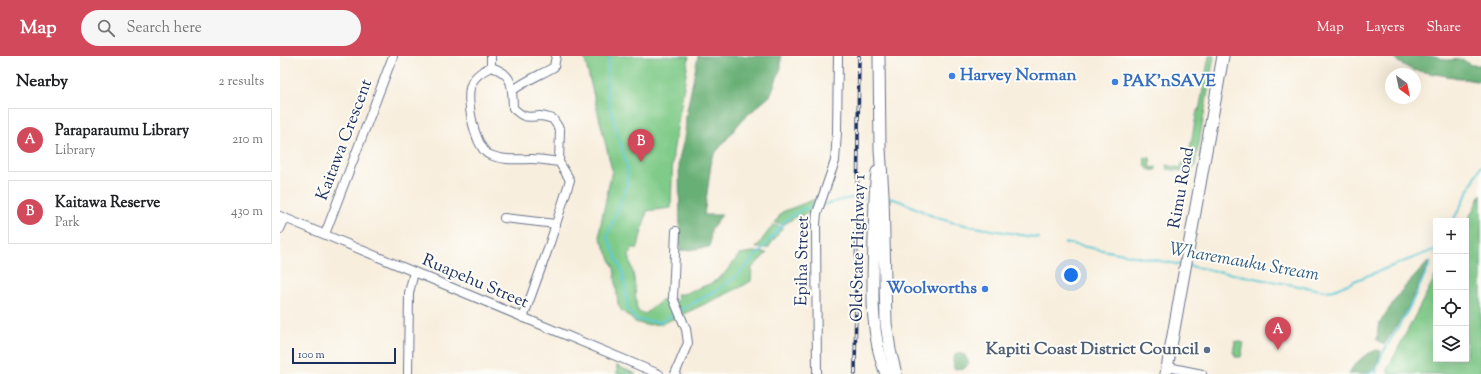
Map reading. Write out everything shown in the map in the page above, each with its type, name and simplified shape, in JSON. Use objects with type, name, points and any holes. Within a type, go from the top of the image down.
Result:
[{"type":"main road","name":"Old State Highway 1","points":[[879,56],[879,198],[873,310],[878,347],[886,374]]},
{"type":"main road","name":"Rimu Road","points":[[1167,371],[1222,56]]},
{"type":"main road","name":"Old State Highway 1","points":[[879,198],[887,333],[896,374]]},
{"type":"street","name":"Kaitawa Crescent","points":[[325,234],[393,56]]},
{"type":"street","points":[[492,56],[490,67],[477,76],[471,85],[468,97],[470,114],[477,140],[488,155],[504,160],[534,159],[559,162]]},
{"type":"street","points":[[512,91],[525,82],[554,67],[556,56]]},
{"type":"street","name":"Epiha Street","points":[[817,374],[817,213],[834,161],[837,132],[838,56]]},
{"type":"street","points":[[490,67],[505,74],[510,81],[514,108],[520,115],[531,118],[541,116],[553,118],[560,130],[559,162],[570,180],[524,318]]},
{"type":"street","name":"Ruapehu Street","points":[[282,217],[659,374]]},
{"type":"street","points":[[280,229],[282,217]]},
{"type":"street","points":[[504,218],[556,224]]},
{"type":"street","points":[[675,374],[688,343],[687,333],[674,301],[673,294],[676,231]]},
{"type":"street","points":[[408,374],[409,293],[414,272]]},
{"type":"street","points":[[1167,371],[1202,374]]},
{"type":"green space","points":[[584,56],[689,56],[673,153],[671,208],[647,211],[637,250],[633,247],[629,255],[634,278],[637,310],[645,314],[669,295],[671,303],[678,300],[677,294],[683,294],[712,283],[724,274],[740,254],[752,252],[767,253],[752,268],[751,281],[662,324],[645,325],[635,322],[621,310],[618,304],[614,268],[600,237],[600,228],[612,170]]},
{"type":"green space","points":[[698,56],[781,56],[781,68],[770,96],[743,119],[712,157],[704,215],[722,215],[711,229],[710,247],[680,251],[679,159],[685,135],[686,115]]},
{"type":"green space","points":[[1209,56],[1214,56],[1195,167],[1188,172],[1167,169],[1166,165],[1181,168],[1182,163],[1187,164]]},
{"type":"green space","points":[[1392,56],[1435,56],[1446,60],[1462,59],[1471,65],[1481,65],[1481,82],[1421,72],[1421,68],[1408,68],[1398,62]]},
{"type":"green space","points":[[1145,157],[1150,158],[1151,168],[1156,167],[1156,170],[1150,170],[1146,167]]},
{"type":"green space","points":[[1481,194],[1481,374],[1389,374],[1387,370],[1433,281],[1433,362],[1469,362],[1469,218]]},
{"type":"green space","points":[[815,199],[812,212],[794,218],[785,224],[775,223],[782,212]]},
{"type":"green space","points":[[773,225],[783,227],[768,248],[756,248]]},
{"type":"green space","points":[[1428,262],[1429,263],[1405,313],[1384,345],[1377,340],[1378,327],[1382,319],[1401,291]]},
{"type":"green space","points":[[1235,341],[1244,343],[1241,357],[1235,357],[1235,354],[1233,353]]},
{"type":"green space","points":[[1377,350],[1381,351],[1376,368],[1363,374],[1348,374],[1360,359]]},
{"type":"green space","points":[[958,353],[965,355],[969,363],[965,368],[954,369],[953,359],[955,354]]},
{"type":"green space","points":[[617,366],[636,374],[617,374]]},
{"type":"waterway","name":"Wharemauku Stream","points":[[609,56],[607,86],[610,108],[627,165],[628,184],[607,236],[623,273],[628,310],[637,320],[660,322],[677,312]]},
{"type":"waterway","name":"Wharemauku Stream","points":[[1455,218],[1481,166]]},
{"type":"waterway","name":"Wharemauku Stream","points":[[822,205],[850,198],[864,198]]},
{"type":"waterway","name":"Wharemauku Stream","points":[[889,198],[895,199],[937,218],[975,227],[1039,238]]},
{"type":"waterway","name":"Wharemauku Stream","points":[[681,310],[719,289],[737,276],[759,253],[787,219],[802,209],[817,206]]},
{"type":"waterway","name":"Wharemauku Stream","points":[[1065,243],[1182,265]]},
{"type":"waterway","name":"Wharemauku Stream","points":[[1189,266],[1326,291],[1334,290],[1433,250]]},
{"type":"waterway","points":[[1376,374],[1379,361],[1406,314],[1431,262]]},
{"type":"waterway","points":[[1366,374],[1377,370]]},
{"type":"railway","points":[[855,374],[859,56]]},
{"type":"place","name":"Harvey Norman","points":[[952,76]]},
{"type":"place","name":"PAK'nSAVE","points":[[1115,82]]},
{"type":"place","name":"Kaitawa Reserve","points":[[641,162]]},
{"type":"place","name":"Woolworths","points":[[985,289]]},
{"type":"place","name":"Kapiti Coast District Council","points":[[1207,350]]},
{"type":"place","name":"Paraparaumu Library","points":[[1278,350]]}]
